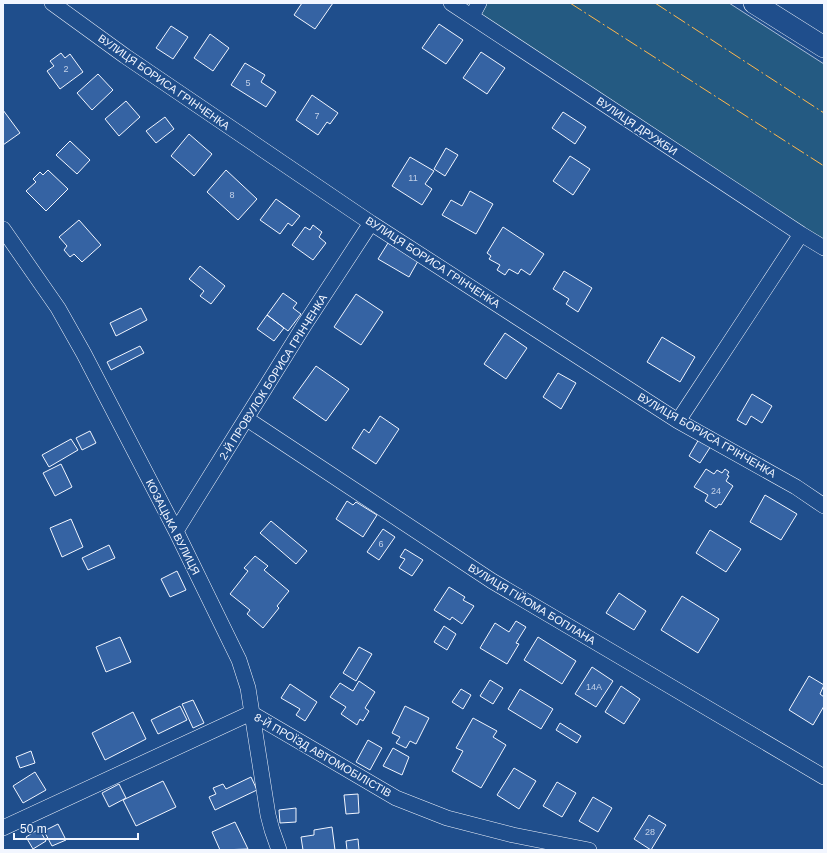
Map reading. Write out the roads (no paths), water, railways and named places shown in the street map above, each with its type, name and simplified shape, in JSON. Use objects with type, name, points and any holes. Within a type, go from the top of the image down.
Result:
[{"type":"main road","points":[[754,3],[824,48]]},
{"type":"street","name":"ВУЛИЦЯ БОРИСА ГРІНЧЕНКА","points":[[52,3],[125,56],[371,222],[678,421],[796,487],[824,506]]},
{"type":"street","name":"ВУЛИЦЯ ДРУЖБИ","points":[[451,3],[824,248]]},
{"type":"street","points":[[472,16],[479,3]]},
{"type":"street","name":"2-Й ПРОВУЛОК БОРИСА ГРІНЧЕНКА","points":[[176,531],[305,324],[371,222]]},
{"type":"street","name":"КОЗАЦЬКА ВУЛИЦЯ","points":[[3,229],[58,308],[71,331],[176,531],[239,660],[246,678],[268,815],[279,850]]},
{"type":"street","points":[[678,421],[801,234]]},
{"type":"street","name":"ВУЛИЦЯ ГІЙОМА БОПЛАНА","points":[[247,419],[492,581],[824,777]]},
{"type":"street","name":"8-Й ПРОЇЗД АВТОМОБІЛІСТІВ","points":[[3,828],[251,713],[396,798],[447,818],[513,835],[589,850]]}]
